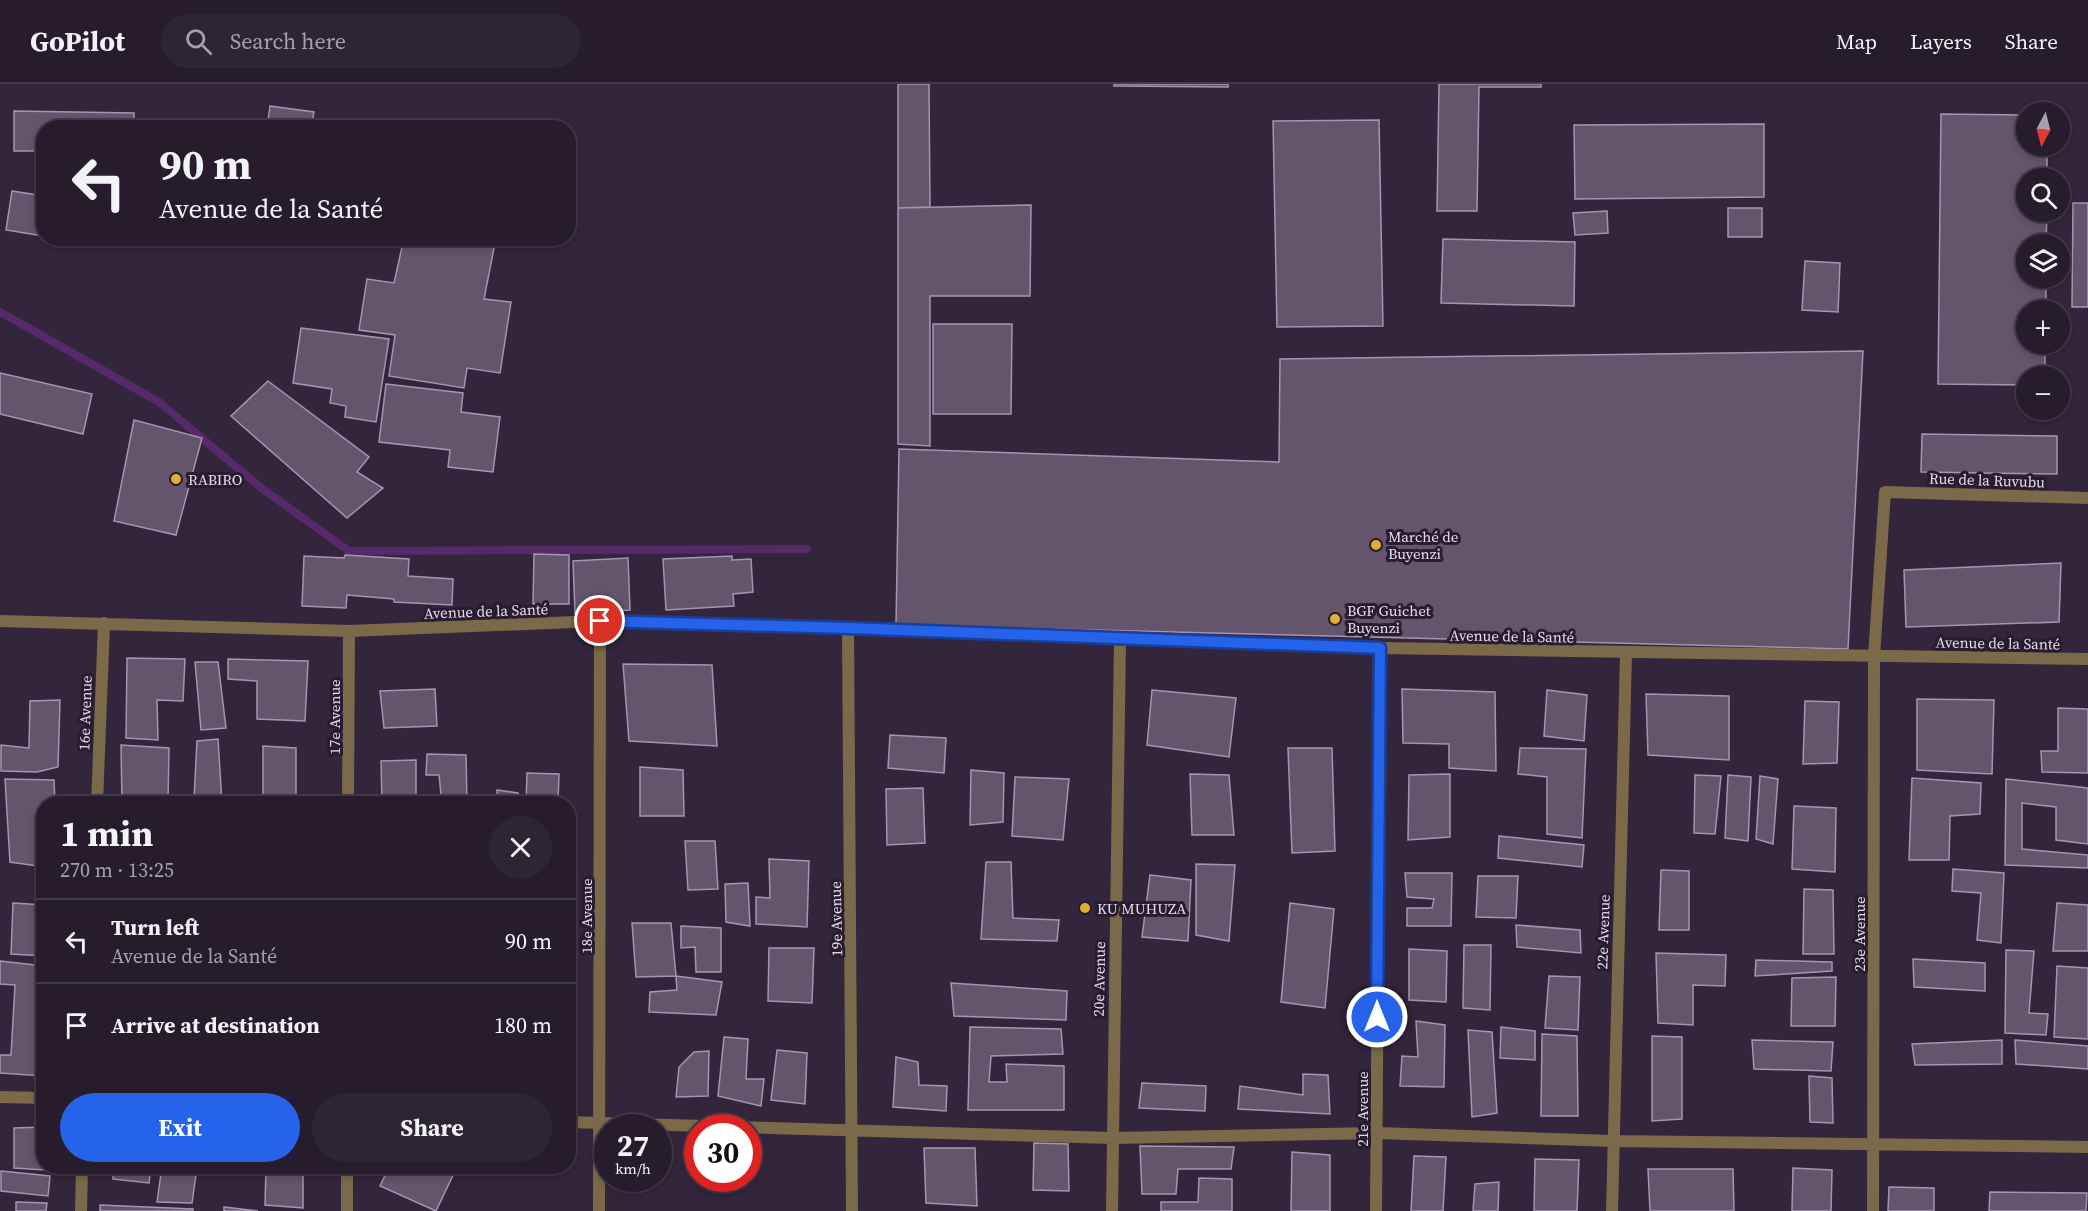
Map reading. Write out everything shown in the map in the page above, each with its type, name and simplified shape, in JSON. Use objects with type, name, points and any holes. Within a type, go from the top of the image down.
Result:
[{"type":"street","name":"Rue de la Ruvubu","points":[[1886,492],[2088,498]]},
{"type":"street","name":"23e Avenue","points":[[1873,1211],[1874,657],[1886,492]]},
{"type":"street","name":"Avenue de la Santé","points":[[0,621],[349,631],[600,621],[1380,648],[2088,659]]},
{"type":"street","name":"18e Avenue","points":[[600,621],[601,1114]]},
{"type":"street","name":"16e Avenue","points":[[97,796],[104,623]]},
{"type":"street","name":"19e Avenue","points":[[848,628],[852,1211]]},
{"type":"street","name":"17e Avenue","points":[[348,796],[349,631]]},
{"type":"street","name":"20e Avenue","points":[[1112,1211],[1120,639]]},
{"type":"street","name":"21e Avenue","points":[[1376,1211],[1380,648]]},
{"type":"street","name":"22e Avenue","points":[[1612,1211],[1626,653]]},
{"type":"street","points":[[0,1097],[36,1098]]},
{"type":"street","points":[[576,1122],[594,1124]]},
{"type":"street","points":[[672,1126],[1112,1138],[1377,1133],[1612,1141],[2088,1147]]},
{"type":"street","points":[[81,1211],[82,1174]]},
{"type":"street","points":[[346,1211],[347,1174]]},
{"type":"street","name":"18e Avenue","points":[[599,1192],[599,1211]]},
{"type":"building","points":[[898,84],[929,84],[930,207],[898,208]]},
{"type":"building","points":[[1114,84],[1228,84],[1228,87],[1114,86]]},
{"type":"building","points":[[1439,84],[1541,84],[1541,87],[1479,87],[1477,211],[1437,211]]},
{"type":"building","points":[[270,106],[314,112],[312,120],[268,120]]},
{"type":"building","points":[[14,111],[134,113],[134,120],[36,120],[36,151],[14,151]]},
{"type":"building","points":[[1941,114],[2016,115],[2016,156],[2047,156],[2047,168],[2016,168],[2016,222],[2047,222],[2046,234],[2016,234],[2016,288],[2046,288],[2046,300],[2016,300],[2016,354],[2045,354],[2045,366],[2016,366],[2016,385],[1938,384]]},
{"type":"building","points":[[1379,120],[1383,326],[1277,327],[1273,121]]},
{"type":"building","points":[[1764,124],[1764,197],[1575,199],[1574,125]]},
{"type":"building","points":[[12,191],[36,195],[36,235],[6,230]]},
{"type":"building","points":[[2073,203],[2088,203],[2088,307],[2072,307]]},
{"type":"building","points":[[1031,205],[1030,296],[930,296],[930,446],[898,444],[898,208]]},
{"type":"building","points":[[1728,208],[1762,208],[1762,237],[1728,237]]},
{"type":"building","points":[[1607,211],[1608,233],[1575,235],[1573,213]]},
{"type":"building","points":[[1443,239],[1575,242],[1574,306],[1441,303]]},
{"type":"building","points":[[402,246],[494,246],[484,299],[511,302],[500,373],[467,368],[464,388],[389,376],[395,335],[359,330],[367,279],[394,283]]},
{"type":"building","points":[[1805,261],[1840,263],[1838,312],[1802,310]]},
{"type":"building","points":[[933,324],[1012,324],[1011,414],[933,414]]},
{"type":"building","points":[[301,328],[389,339],[376,422],[345,417],[346,406],[330,403],[332,389],[293,383]]},
{"type":"building","name":"Marché de Buyenzi","points":[[1863,351],[1848,649],[896,625],[899,449],[1279,462],[1280,359]]},
{"type":"building","points":[[0,373],[92,394],[83,434],[0,414]]},
{"type":"building","points":[[268,381],[369,457],[357,472],[383,488],[347,518],[231,416]]},
{"type":"building","points":[[386,384],[463,393],[461,412],[500,417],[493,472],[448,467],[450,450],[379,442]]},
{"type":"building","points":[[134,420],[202,438],[176,535],[114,521]]},
{"type":"building","points":[[1922,434],[2057,436],[2057,474],[1921,472]]},
{"type":"building","points":[[534,554],[569,555],[569,604],[533,604]]},
{"type":"building","points":[[345,555],[409,559],[408,576],[453,579],[452,605],[394,602],[394,599],[347,595],[346,608],[302,606],[304,556],[344,558]]},
{"type":"building","points":[[732,556],[732,560],[751,559],[753,592],[733,594],[734,606],[666,610],[663,559]]},
{"type":"building","points":[[628,558],[630,610],[575,613],[573,561]]},
{"type":"building","points":[[2061,563],[2059,622],[1906,627],[1904,570]]},
{"type":"building","points":[[127,658],[185,659],[183,701],[157,700],[158,740],[126,738]]},
{"type":"building","points":[[228,659],[308,661],[305,721],[257,719],[257,681],[228,679]]},
{"type":"building","points":[[195,662],[218,662],[226,728],[201,730]]},
{"type":"building","points":[[623,664],[712,665],[717,746],[629,741]]},
{"type":"building","points":[[435,689],[437,726],[384,728],[380,691]]},
{"type":"building","points":[[1402,689],[1495,692],[1496,771],[1449,768],[1449,744],[1403,743]]},
{"type":"building","points":[[1152,690],[1236,698],[1229,757],[1147,745]]},
{"type":"building","points":[[1547,690],[1587,695],[1584,741],[1544,736]]},
{"type":"building","points":[[1646,694],[1729,696],[1729,760],[1648,755]]},
{"type":"building","points":[[1917,699],[1994,700],[1992,774],[1917,770]]},
{"type":"building","points":[[60,700],[58,767],[37,772],[1,771],[1,745],[29,748],[30,701]]},
{"type":"building","points":[[1805,701],[1839,702],[1837,763],[1803,764]]},
{"type":"building","points":[[2058,708],[2088,709],[2088,773],[2042,772],[2041,751],[2058,751]]},
{"type":"building","points":[[890,735],[946,738],[944,773],[888,768]]},
{"type":"building","points":[[218,739],[222,796],[194,796],[197,741]]},
{"type":"building","points":[[121,745],[169,748],[168,796],[122,796]]},
{"type":"building","points":[[263,746],[296,748],[296,796],[263,796]]},
{"type":"building","points":[[1288,748],[1332,748],[1335,851],[1292,853]]},
{"type":"building","points":[[1520,748],[1586,749],[1582,838],[1547,834],[1547,777],[1518,774]]},
{"type":"building","points":[[427,754],[466,755],[467,796],[441,796],[439,775],[426,775]]},
{"type":"building","points":[[416,760],[416,796],[382,796],[381,761]]},
{"type":"building","points":[[640,767],[683,770],[684,816],[640,816]]},
{"type":"building","points":[[971,770],[1004,773],[1003,822],[970,825]]},
{"type":"building","points":[[527,773],[559,774],[558,796],[526,796]]},
{"type":"building","points":[[1190,774],[1229,775],[1234,835],[1192,835]]},
{"type":"building","points":[[1450,774],[1450,837],[1408,840],[1409,775]]},
{"type":"building","points":[[1695,775],[1721,776],[1715,834],[1694,833]]},
{"type":"building","points":[[1728,775],[1751,777],[1748,841],[1725,838]]},
{"type":"building","points":[[1760,776],[1778,779],[1773,844],[1756,839]]},
{"type":"building","points":[[1015,777],[1069,779],[1063,840],[1012,836]]},
{"type":"building","points":[[1912,778],[1981,783],[1980,814],[1950,816],[1949,860],[1909,860]]},
{"type":"building","points":[[5,779],[54,780],[55,796],[36,796],[36,866],[10,862]]},
{"type":"building","points":[[2006,779],[2088,788],[2088,844],[2056,840],[2056,807],[2022,803],[2022,849],[2088,855],[2088,868],[2005,865]]},
{"type":"building","points":[[923,788],[925,843],[887,845],[886,789]]},
{"type":"building","points":[[497,790],[518,793],[519,796],[497,796]]},
{"type":"building","points":[[1794,806],[1836,808],[1835,872],[1792,869]]},
{"type":"building","points":[[1499,836],[1584,845],[1582,867],[1498,858]]},
{"type":"building","points":[[685,841],[715,841],[718,889],[688,890]]},
{"type":"building","points":[[769,859],[809,861],[807,927],[756,924],[756,897],[770,898]]},
{"type":"building","points":[[986,862],[1011,862],[1013,918],[1059,920],[1057,941],[981,939]]},
{"type":"building","points":[[1196,864],[1235,865],[1229,941],[1196,935]]},
{"type":"building","points":[[1953,869],[2004,873],[2001,943],[1977,940],[1981,893],[1952,891]]},
{"type":"building","points":[[1661,870],[1689,871],[1689,930],[1659,930]]},
{"type":"building","points":[[1405,873],[1452,873],[1451,926],[1407,926],[1407,908],[1432,908],[1434,899],[1407,897]]},
{"type":"building","points":[[1150,875],[1191,880],[1188,941],[1142,937]]},
{"type":"building","points":[[1478,876],[1518,876],[1516,918],[1476,917]]},
{"type":"building","points":[[748,883],[750,926],[726,922],[725,884]]},
{"type":"building","points":[[1804,889],[1833,890],[1834,954],[1803,954]]},
{"type":"building","points":[[13,903],[36,904],[36,956],[11,954]]},
{"type":"building","points":[[1290,903],[1334,909],[1325,1008],[1281,1002]]},
{"type":"building","points":[[2057,903],[2088,905],[2088,951],[2053,951]]},
{"type":"building","points":[[632,923],[671,923],[676,976],[636,977]]},
{"type":"building","points":[[1516,925],[1580,930],[1581,953],[1517,947]]},
{"type":"building","points":[[681,926],[721,928],[721,972],[696,972],[695,947],[681,948]]},
{"type":"building","points":[[1464,945],[1491,945],[1490,1010],[1463,1008]]},
{"type":"building","points":[[769,948],[814,948],[812,1003],[768,1001]]},
{"type":"building","points":[[1409,949],[1447,951],[1446,1002],[1409,1000]]},
{"type":"building","points":[[2006,950],[2034,951],[2029,1013],[2048,1014],[2046,1035],[2005,1033]]},
{"type":"building","points":[[1656,953],[1726,955],[1725,986],[1693,985],[1693,1025],[1658,1023]]},
{"type":"building","points":[[1913,959],[1985,963],[1985,991],[1914,987]]},
{"type":"building","points":[[1756,960],[1832,962],[1832,971],[1755,976]]},
{"type":"building","points":[[0,961],[36,965],[36,1075],[0,1073],[0,1055],[11,1055],[15,985],[0,984]]},
{"type":"building","points":[[2057,966],[2088,968],[2088,1039],[2054,1037]]},
{"type":"building","points":[[676,976],[722,982],[716,1015],[649,1012],[650,992],[677,990]]},
{"type":"building","points":[[1549,976],[1580,977],[1578,1030],[1545,1028]]},
{"type":"building","points":[[1836,977],[1835,1026],[1791,1026],[1792,978]]},
{"type":"building","points":[[951,983],[1067,991],[1066,1020],[954,1016]]},
{"type":"building","points":[[1416,1021],[1445,1025],[1444,1087],[1400,1086],[1402,1056],[1418,1057]]},
{"type":"building","points":[[970,1027],[1061,1029],[1063,1054],[991,1056],[989,1082],[1007,1082],[1006,1064],[1064,1066],[1064,1110],[968,1110]]},
{"type":"building","points":[[1501,1027],[1535,1031],[1535,1060],[1500,1058]]},
{"type":"building","points":[[1468,1030],[1492,1032],[1497,1113],[1472,1117]]},
{"type":"building","points":[[1542,1034],[1577,1036],[1578,1116],[1541,1116]]},
{"type":"building","points":[[1652,1036],[1682,1037],[1682,1119],[1652,1121]]},
{"type":"building","points":[[724,1037],[748,1039],[746,1079],[764,1079],[761,1106],[718,1096]]},
{"type":"building","points":[[1752,1040],[1833,1042],[1831,1071],[1754,1069]]},
{"type":"building","points":[[2002,1040],[2002,1064],[1915,1065],[1912,1044]]},
{"type":"building","points":[[2015,1040],[2088,1046],[2088,1069],[2016,1064]]},
{"type":"building","points":[[777,1050],[807,1053],[805,1104],[771,1100]]},
{"type":"building","points":[[709,1051],[708,1096],[676,1097],[679,1067],[694,1052]]},
{"type":"building","points":[[896,1057],[918,1062],[919,1085],[947,1086],[946,1111],[893,1107]]},
{"type":"building","points":[[1303,1074],[1328,1075],[1330,1114],[1238,1109],[1240,1086],[1303,1095]]},
{"type":"building","points":[[1809,1076],[1832,1078],[1833,1123],[1810,1122]]},
{"type":"building","points":[[1142,1083],[1206,1086],[1205,1111],[1139,1108]]},
{"type":"building","points":[[36,1127],[36,1169],[14,1168],[14,1128]]},
{"type":"building","points":[[1034,1143],[1068,1144],[1069,1191],[1033,1190]]},
{"type":"building","points":[[1140,1146],[1234,1147],[1231,1169],[1178,1169],[1176,1194],[1142,1194]]},
{"type":"building","points":[[924,1148],[975,1148],[977,1206],[926,1203]]},
{"type":"building","points":[[1292,1152],[1330,1155],[1330,1211],[1291,1211]]},
{"type":"building","points":[[1414,1156],[1446,1157],[1443,1211],[1411,1211]]},
{"type":"building","points":[[1535,1159],[1579,1160],[1577,1211],[1534,1211]]},
{"type":"building","points":[[1793,1168],[1832,1170],[1831,1211],[1792,1211]]},
{"type":"building","points":[[1648,1169],[1733,1169],[1734,1211],[1650,1211]]},
{"type":"building","points":[[1,1171],[50,1176],[48,1196],[1,1191]]},
{"type":"building","points":[[113,1174],[150,1174],[149,1183],[113,1179]]},
{"type":"building","points":[[161,1174],[196,1174],[192,1203],[157,1202]]},
{"type":"building","points":[[266,1174],[303,1174],[303,1208],[265,1205]]},
{"type":"building","points":[[386,1174],[454,1174],[436,1211],[380,1186]]},
{"type":"building","points":[[1199,1178],[1232,1179],[1232,1211],[1161,1211],[1161,1202],[1198,1202]]},
{"type":"building","points":[[1499,1182],[1498,1211],[1473,1211],[1475,1184]]},
{"type":"building","points":[[1889,1187],[1934,1188],[1934,1211],[1888,1211]]},
{"type":"building","points":[[1990,1192],[2087,1193],[2086,1211],[1989,1211]]},
{"type":"building","points":[[16,1202],[47,1203],[46,1211],[16,1211]]},
{"type":"building","points":[[100,1205],[193,1209],[193,1211],[100,1211]]},
{"type":"building","points":[[224,1207],[258,1211],[224,1211]]},
{"type":"waterway","points":[[0,312],[159,402],[260,487],[349,551],[807,549]]},
{"type":"place","name":"RABIRO","points":[[176,479]]},
{"type":"place","name":"Marché de Buyenzi","points":[[1376,545]]},
{"type":"place","name":"BGF Guichet Buyenzi","points":[[1335,619]]},
{"type":"place","name":"KU MUHUZA","points":[[1085,908]]},
{"type":"route","points":[[600,621],[1380,648],[1377,1017]]}]
